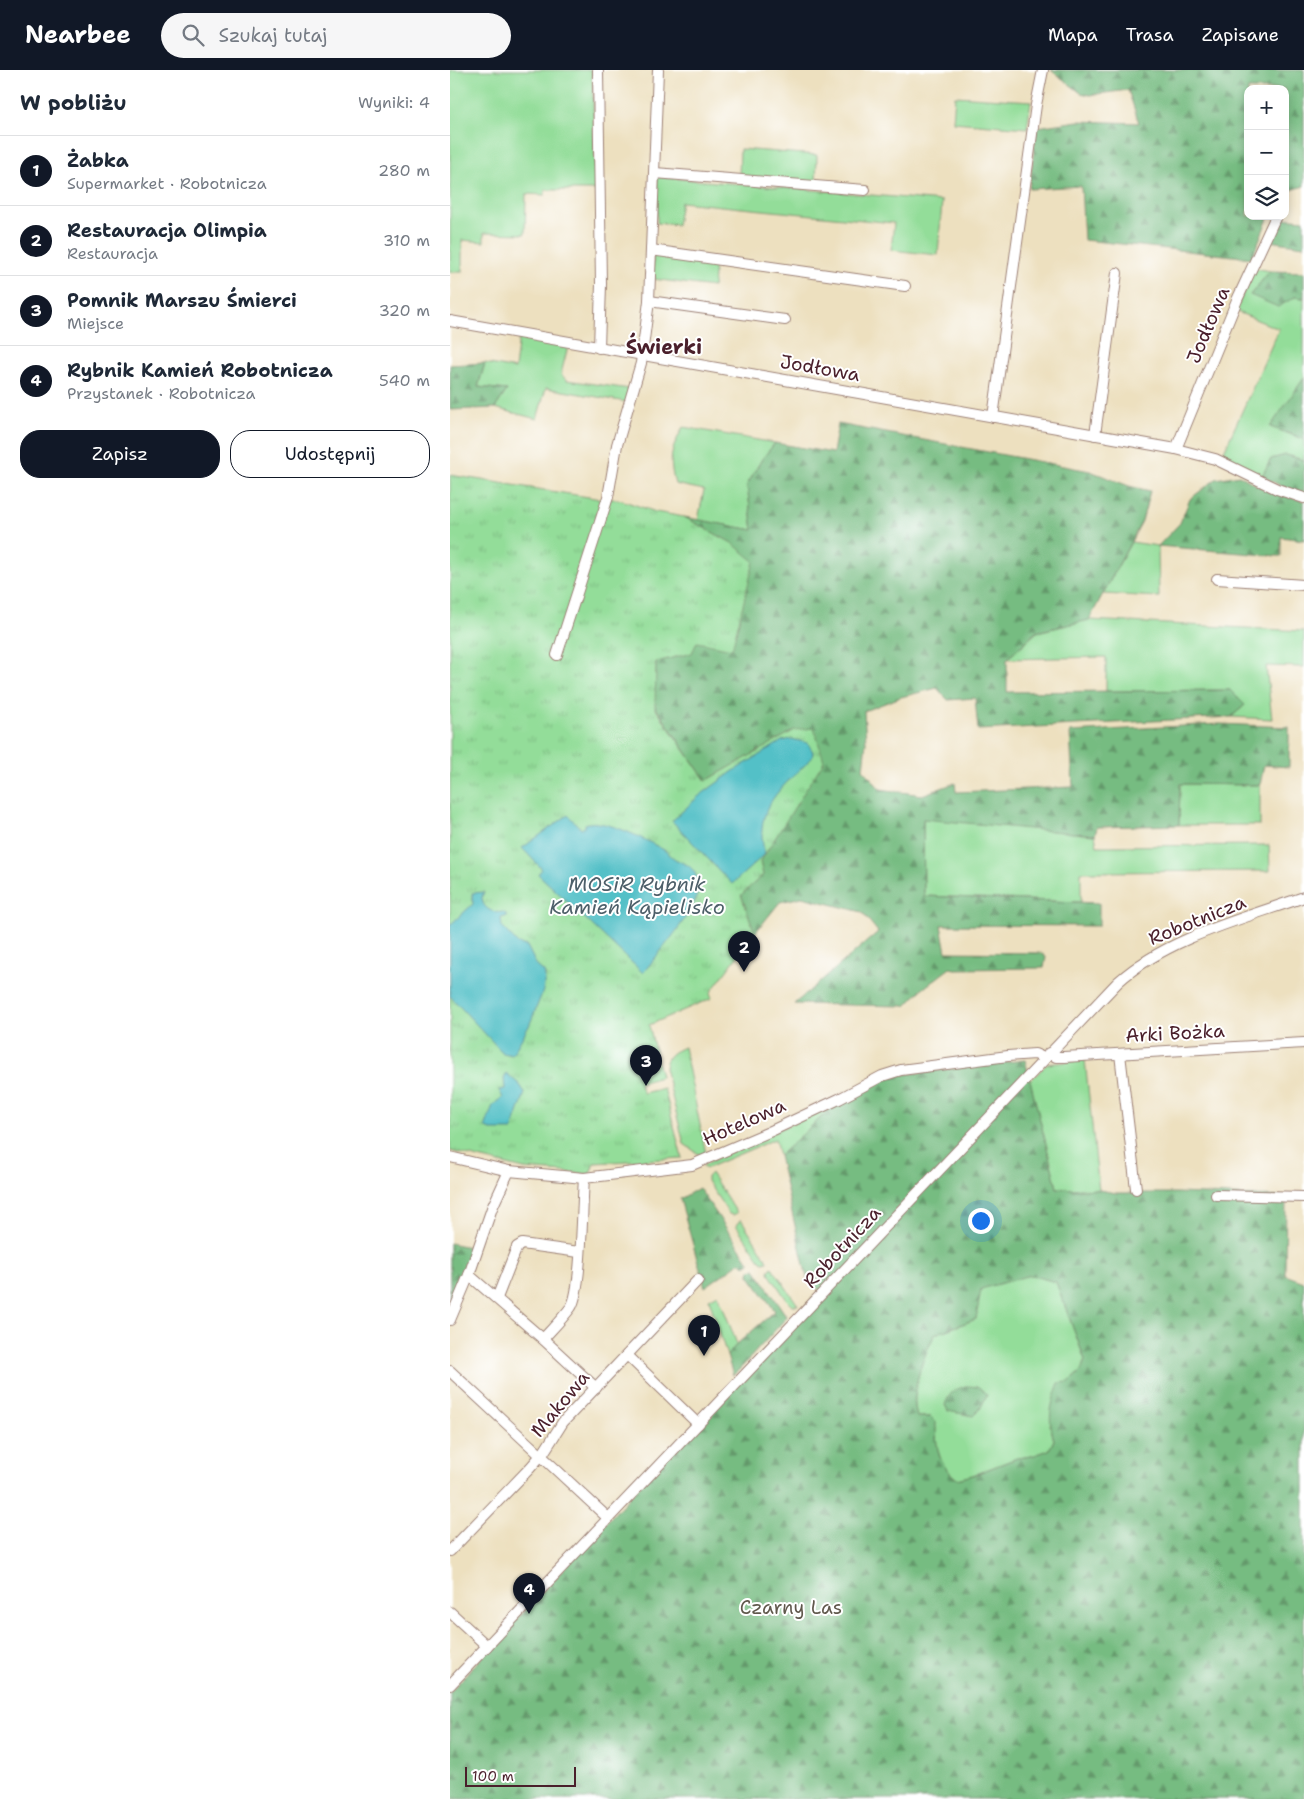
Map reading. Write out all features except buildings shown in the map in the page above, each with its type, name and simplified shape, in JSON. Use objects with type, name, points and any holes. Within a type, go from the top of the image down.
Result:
[{"type":"street","points":[[598,70],[601,284],[599,348]]},
{"type":"street","points":[[557,655],[608,497],[617,445],[642,355],[649,301],[652,250],[658,70]]},
{"type":"street","points":[[993,417],[1036,105],[1043,70]]},
{"type":"street","points":[[655,173],[864,190]]},
{"type":"street","name":"Jodłowa","points":[[1176,450],[1237,300],[1274,220]]},
{"type":"street","points":[[652,250],[905,286]]},
{"type":"street","points":[[1094,435],[1117,273]]},
{"type":"street","points":[[649,301],[785,320]]},
{"type":"street","name":"Jodłowa","points":[[450,321],[1176,450],[1215,460],[1277,489],[1304,498]]},
{"type":"street","points":[[1217,579],[1304,585]]},
{"type":"street","name":"Robotnicza","points":[[450,1685],[1114,985],[1149,958],[1188,939],[1304,897]]},
{"type":"street","name":"Arki Bożka","points":[[1047,1056],[1120,1054],[1304,1043]]},
{"type":"street","name":"Hotelowa","points":[[450,1157],[509,1171],[584,1178],[692,1165],[769,1132],[882,1076],[901,1070],[1008,1056],[1037,1054],[1047,1056]]},
{"type":"street","points":[[1120,1054],[1136,1188]]},
{"type":"street","points":[[450,1320],[469,1275],[492,1208],[509,1171]]},
{"type":"street","points":[[543,1339],[571,1307],[576,1292],[584,1178]]},
{"type":"street","points":[[1216,1195],[1304,1197]]},
{"type":"street","points":[[497,1298],[517,1247],[522,1244],[579,1252]]},
{"type":"street","points":[[469,1275],[596,1388]]},
{"type":"street","name":"Makowa","points":[[450,1551],[540,1455],[563,1422],[698,1280]]},
{"type":"street","points":[[627,1355],[698,1424]]},
{"type":"street","points":[[450,1371],[608,1518]]},
{"type":"street","points":[[450,1612],[487,1646]]},
{"type":"green space","points":[[450,70],[592,70],[596,190],[545,190],[545,195],[526,194],[525,234],[484,233],[484,242],[462,240],[462,272],[450,272]]},
{"type":"green space","points":[[1051,70],[1304,70],[1304,186],[1289,191],[1289,85],[1244,85],[1244,220],[1267,220],[1252,258],[1084,240],[1081,186],[1029,189],[1037,127],[1078,121],[1139,123],[1128,90],[1090,95],[1081,93]]},
{"type":"green space","points":[[955,96],[1031,101],[1027,128],[953,122]]},
{"type":"green space","points":[[740,149],[817,155],[816,185],[739,178]]},
{"type":"green space","points":[[657,177],[942,201],[938,255],[891,250],[894,223],[681,202],[677,225],[657,223]]},
{"type":"green space","points":[[1281,220],[1304,220],[1304,246],[1269,241]]},
{"type":"green space","points":[[653,254],[715,263],[713,287],[653,279]]},
{"type":"green space","points":[[1255,268],[1270,271],[1250,295],[1304,298],[1304,378],[1271,427],[1304,439],[1304,460],[1286,455],[1271,459],[1262,476],[1221,458],[1279,329],[1235,311]]},
{"type":"green space","points":[[1270,271],[1304,272],[1304,298],[1295,297],[1278,307],[1250,295]]},
{"type":"green space","points":[[519,336],[568,346],[561,374],[566,380],[630,389],[626,402],[546,388],[537,419],[495,408],[507,390],[478,387],[485,363],[515,369]]},
{"type":"green space","points":[[485,363],[478,387],[507,390],[495,408],[450,410],[450,365]]},
{"type":"green space","points":[[1304,378],[1304,439],[1270,427]]},
{"type":"green space","points":[[838,424],[1090,471],[1129,486],[1150,491],[1142,521],[1089,620],[1036,632],[1007,659],[1007,692],[1230,690],[1245,705],[1231,717],[978,730],[975,698],[948,700],[937,688],[901,697],[864,711],[866,742],[863,769],[880,789],[922,795],[955,783],[956,792],[1073,787],[1070,732],[1220,724],[1289,727],[1289,767],[1264,765],[1260,785],[1180,784],[1179,825],[1097,827],[1095,835],[923,819],[924,896],[1099,903],[1099,926],[941,925],[946,952],[1041,953],[1046,957],[1044,968],[950,968],[920,991],[906,1006],[794,1004],[878,932],[862,912],[802,897],[780,902],[755,933],[741,895],[763,875],[760,862],[823,761],[795,730],[706,781],[654,705],[656,662],[691,653],[732,543],[684,517],[753,530],[747,485],[762,459],[775,443],[833,453]]},
{"type":"green space","points":[[683,427],[775,443],[762,459],[747,485],[753,530],[698,520],[704,490],[675,484],[673,475],[672,454]]},
{"type":"green space","points":[[1286,455],[1304,460],[1304,494],[1281,486],[1262,476],[1271,459]]},
{"type":"green space","points":[[450,475],[601,499],[618,499],[656,512],[684,517],[732,543],[754,561],[732,649],[697,642],[692,653],[656,662],[655,708],[706,781],[795,730],[814,728],[824,761],[760,862],[763,875],[741,895],[755,933],[710,993],[712,998],[649,1025],[661,1077],[639,1083],[643,1093],[664,1088],[682,1158],[594,1163],[590,1174],[524,1169],[450,1151]]},
{"type":"green space","points":[[1239,475],[1269,492],[1304,501],[1304,540],[1281,537],[1281,556],[1158,546],[1180,523],[1190,499],[1216,479]]},
{"type":"green space","points":[[1131,542],[1158,546],[1159,597],[1103,594]]},
{"type":"green space","points":[[1089,620],[1304,631],[1304,667],[1266,666],[1272,719],[1231,717],[1245,705],[1230,690],[1106,691],[1106,657],[1007,659],[1037,632]]},
{"type":"green space","points":[[1180,784],[1260,785],[1260,825],[1179,825]]},
{"type":"green space","points":[[923,818],[1095,835],[1097,846],[1269,845],[1270,871],[1081,872],[1081,902],[924,896]]},
{"type":"green space","points":[[684,1047],[706,1154],[700,1155],[684,1144],[665,1068],[667,1060],[671,1055]]},
{"type":"green space","name":"Czarny Las","points":[[1025,1060],[1057,1188],[1099,1190],[1116,1193],[1286,1197],[1285,1275],[1304,1282],[1304,1799],[450,1799],[450,1692],[820,1290],[808,1282],[779,1156],[838,1102],[878,1081],[899,1075]],"holes":[[[1030,1275],[1056,1282],[1085,1360],[1081,1371],[1069,1382],[1059,1383],[1051,1411],[1050,1418],[1054,1440],[1049,1450],[1032,1456],[1017,1458],[973,1475],[957,1479],[945,1467],[939,1454],[936,1439],[936,1422],[931,1417],[917,1417],[915,1407],[916,1385],[919,1374],[926,1352],[935,1334],[976,1319],[981,1289]]]},
{"type":"green space","points":[[1085,1060],[1099,1190],[1057,1188],[1030,1081],[1047,1064]]},
{"type":"green space","points":[[838,1102],[779,1156],[775,1139],[707,1168],[703,1165]]},
{"type":"green space","points":[[711,1173],[737,1213],[729,1214],[707,1181],[707,1177]]},
{"type":"green space","points":[[699,1188],[750,1263],[744,1266],[741,1262],[739,1263],[705,1287],[680,1199]]},
{"type":"green space","points":[[741,1219],[768,1261],[763,1262],[760,1260],[736,1225]]},
{"type":"green space","points":[[450,1243],[474,1248],[450,1310]]},
{"type":"green space","points":[[772,1267],[798,1305],[792,1305],[787,1300],[770,1275],[769,1271]]},
{"type":"green space","points":[[755,1269],[787,1317],[733,1375],[727,1356],[737,1344],[775,1311],[749,1275],[750,1270]]},
{"type":"green space","points":[[1030,1275],[1056,1282],[1085,1360],[1081,1371],[1069,1382],[1050,1425],[1054,1440],[1049,1450],[1032,1456],[1017,1458],[973,1475],[957,1479],[945,1467],[939,1454],[935,1422],[931,1417],[917,1417],[915,1397],[918,1374],[935,1334],[976,1319],[979,1285]]},
{"type":"green space","points":[[718,1294],[737,1344],[727,1356],[709,1299]]},
{"type":"green space","points":[[967,1386],[979,1387],[987,1395],[980,1409],[973,1416],[948,1411],[945,1405],[948,1397],[955,1390]]},
{"type":"water","points":[[792,739],[808,743],[813,752],[812,758],[781,789],[766,811],[762,838],[765,854],[732,884],[672,821],[699,796],[732,772],[782,741]]},
{"type":"water","name":"MOSiR Rybnik Kamień Kąpielisko","points":[[568,815],[581,829],[585,827],[585,824],[602,824],[636,836],[664,850],[675,859],[689,866],[695,873],[698,890],[691,909],[675,933],[643,973],[538,874],[542,869],[522,848]]},
{"type":"water","points":[[484,892],[482,901],[486,908],[494,912],[503,912],[508,916],[501,918],[502,927],[518,944],[527,946],[537,966],[544,972],[545,976],[543,991],[529,1026],[512,1055],[503,1053],[450,996],[450,925],[473,904],[472,893]]},
{"type":"water","points":[[506,1073],[520,1085],[525,1093],[512,1130],[491,1130],[485,1128],[493,1105],[503,1098],[499,1090],[505,1089],[504,1079]]},
{"type":"place","name":"Restauracja Olimpia","points":[[744,972]]},
{"type":"place","name":"Pomnik Marszu Śmierci","points":[[646,1086]]},
{"type":"place","name":"Żabka","points":[[704,1356]]},
{"type":"place","name":"Rybnik Kamień Robotnicza","points":[[529,1614]]},
{"type":"district","name":"Świerki","points":[[664,347]]}]
